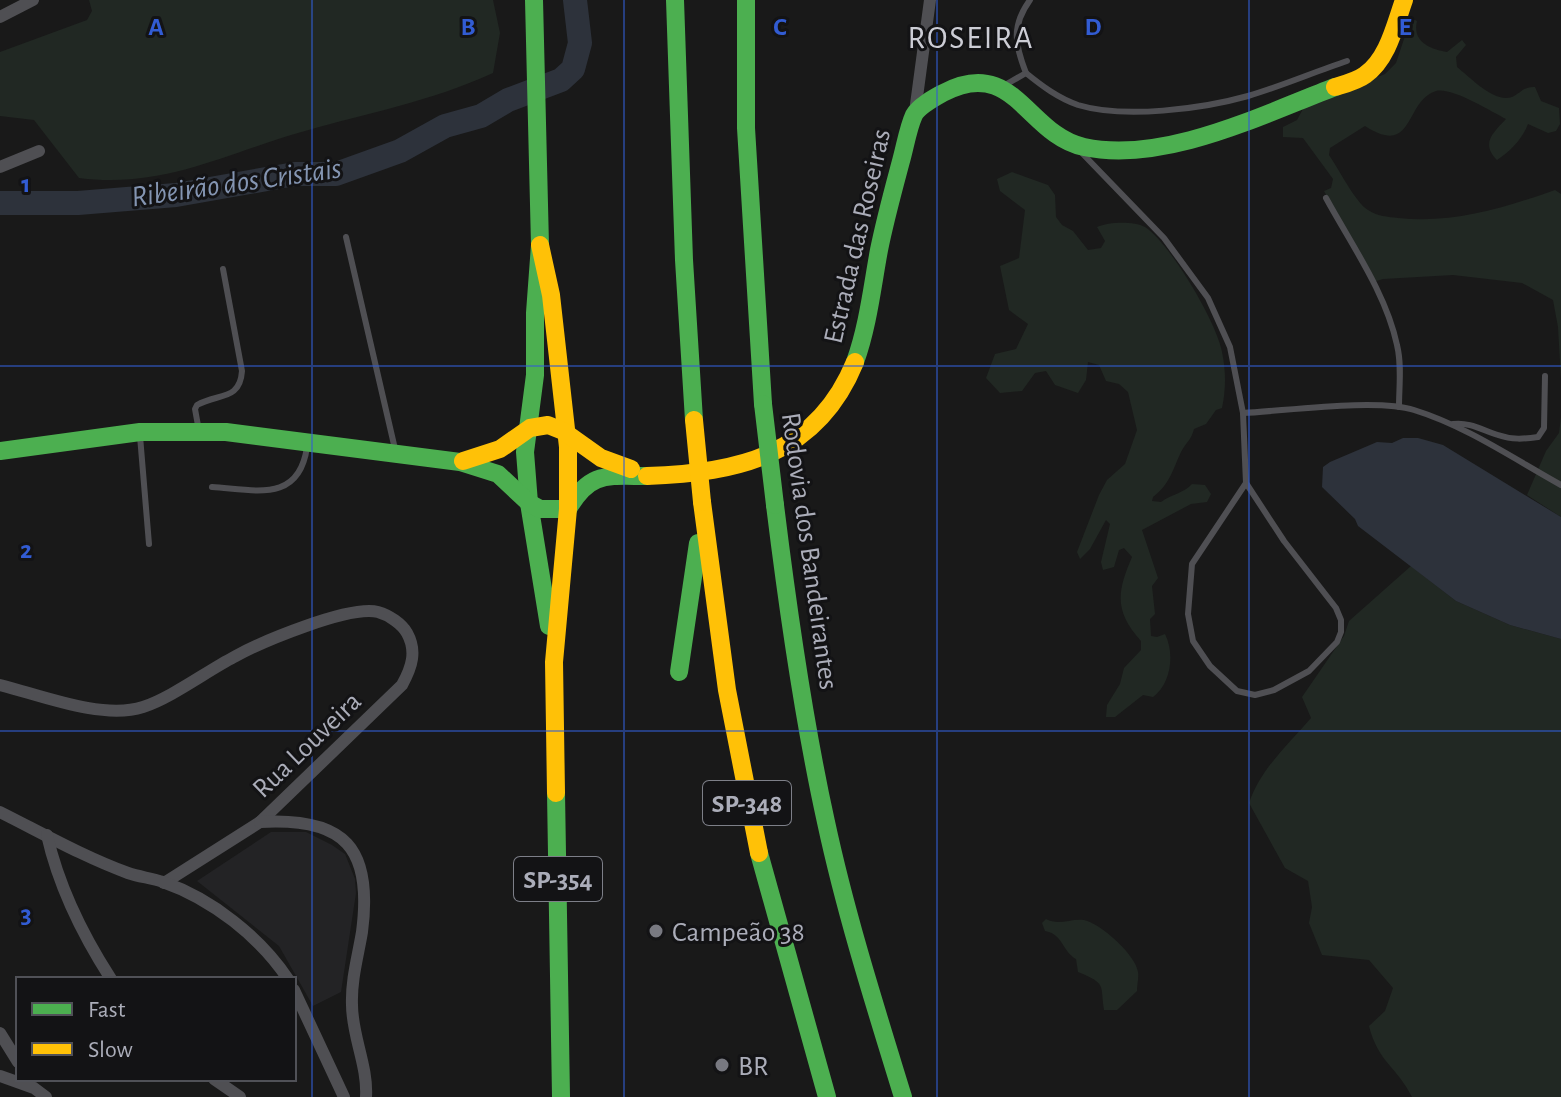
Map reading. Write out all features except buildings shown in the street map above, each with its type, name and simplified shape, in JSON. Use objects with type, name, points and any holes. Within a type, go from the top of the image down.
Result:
[{"type":"main road","name":"SP-354","points":[[534,0],[540,245],[535,375],[525,452],[529,503],[554,662]]},
{"type":"main road","name":"SP-348","points":[[675,0],[684,260],[694,420],[718,642],[747,802],[798,1004],[827,1097]]},
{"type":"main road","name":"Rodovia dos Bandeirantes","points":[[746,0],[746,128],[763,404],[792,638],[813,760],[840,882],[903,1097]]},
{"type":"main road","points":[[915,112],[952,88],[982,83],[1002,87],[1075,145],[1105,150],[1198,137],[1363,77],[1375,68],[1388,45],[1404,0]]},
{"type":"main road","name":"Estrada das Roseiras","points":[[568,509],[579,490],[596,478],[608,475],[717,473],[758,462],[800,439],[824,418],[854,367],[864,334],[882,234],[915,112]]},
{"type":"main road","name":"SP-354","points":[[540,245],[551,295],[566,432],[568,509],[554,662],[561,1097]]},
{"type":"main road","points":[[460,462],[497,451],[527,429],[547,425],[566,432]]},
{"type":"main road","points":[[0,451],[140,432],[199,431],[460,462],[498,474],[529,503],[540,509],[568,509]]},
{"type":"main road","name":"Estrada das Roseiras","points":[[566,432],[609,463],[653,475]]},
{"type":"main road","points":[[679,672],[702,505]]},
{"type":"street","points":[[0,17],[33,0]]},
{"type":"street","points":[[915,112],[930,0]]},
{"type":"street","points":[[0,167],[39,151]]},
{"type":"street","name":"Rua Louveira","points":[[0,685],[81,706],[141,708],[260,644],[340,617],[379,612],[402,626],[412,643],[413,659],[402,685],[260,822],[164,883]]},
{"type":"street","points":[[0,812],[128,873],[164,883],[198,898],[227,917],[264,950],[286,977]]},
{"type":"street","points":[[260,822],[295,820],[321,826],[346,841],[358,857],[363,873],[364,903],[351,1008],[366,1080],[366,1097]]},
{"type":"street","points":[[47,835],[54,866],[82,932],[110,977]]},
{"type":"street","points":[[296,994],[344,1097]]},
{"type":"street","points":[[0,1033],[16,1059]]},
{"type":"street","points":[[217,1081],[240,1097]]},
{"type":"street","points":[[22,1097],[31,1083],[46,1097]]},
{"type":"lane","points":[[1030,0],[1018,20],[1015,34],[1016,48],[1026,73],[1055,95],[1079,105],[1104,110],[1146,111],[1247,96],[1347,61]]},
{"type":"lane","points":[[1002,87],[1026,73]]},
{"type":"lane","points":[[1075,145],[1164,238],[1208,298],[1230,347],[1243,413],[1246,483],[1284,541],[1336,608],[1341,620],[1337,642],[1309,671],[1274,690],[1255,695],[1237,691],[1210,666],[1193,641],[1188,614],[1192,564],[1246,483]]},
{"type":"lane","points":[[1326,198],[1377,292],[1391,326],[1399,359],[1399,407]]},
{"type":"lane","points":[[346,237],[396,453]]},
{"type":"lane","points":[[199,431],[197,405],[233,393],[242,381],[223,269]]},
{"type":"lane","points":[[1449,424],[1470,424],[1520,440],[1538,437],[1544,428],[1545,376]]},
{"type":"lane","points":[[1243,413],[1366,406],[1412,409],[1449,424],[1561,485]]},
{"type":"lane","points":[[140,432],[149,544]]},
{"type":"lane","points":[[212,487],[270,491],[284,486],[296,478],[303,468],[308,443]]},
{"type":"shaded area","points":[[89,0],[493,0],[500,33],[493,73],[446,92],[167,174],[110,180],[79,178],[34,120],[0,116],[0,52],[87,20],[92,11]]},
{"type":"shaded area","points":[[1411,18],[1417,21],[1420,39],[1434,49],[1447,52],[1462,40],[1466,45],[1456,57],[1457,67],[1490,93],[1505,98],[1535,87],[1541,101],[1559,108],[1560,124],[1556,131],[1548,133],[1528,124],[1516,144],[1497,160],[1489,143],[1493,133],[1506,119],[1461,96],[1436,91],[1418,105],[1401,132],[1381,134],[1365,126],[1330,148],[1329,155],[1363,206],[1386,217],[1458,217],[1555,190],[1561,194],[1561,380],[1553,300],[1522,283],[1453,275],[1373,282],[1324,191],[1331,188],[1333,179],[1303,138],[1283,137],[1283,127],[1297,120],[1304,107],[1385,74],[1396,63]]},
{"type":"shaded area","points":[[1012,172],[1048,185],[1055,195],[1056,217],[1073,231],[1088,250],[1101,248],[1105,241],[1097,227],[1128,223],[1145,227],[1167,249],[1191,285],[1211,322],[1222,352],[1225,380],[1222,408],[1216,410],[1206,424],[1194,429],[1167,482],[1152,501],[1161,502],[1192,484],[1205,485],[1211,494],[1207,502],[1191,504],[1142,530],[1158,578],[1152,586],[1155,614],[1150,619],[1151,636],[1165,634],[1170,650],[1170,668],[1164,684],[1153,697],[1143,695],[1115,717],[1106,717],[1107,705],[1120,684],[1124,668],[1141,650],[1141,641],[1126,620],[1121,601],[1123,581],[1132,557],[1124,548],[1119,550],[1114,567],[1103,570],[1101,562],[1110,524],[1106,520],[1090,549],[1080,559],[1077,552],[1099,495],[1107,480],[1125,464],[1137,430],[1128,392],[1119,384],[1106,381],[1099,365],[1088,362],[1086,380],[1078,393],[1055,385],[1046,371],[1035,373],[1022,391],[1000,393],[986,378],[995,354],[1016,349],[1028,324],[1009,310],[1000,266],[1019,258],[1025,210],[1000,191],[997,179]]},
{"type":"shaded area","points":[[1561,417],[1561,517],[1527,495],[1546,451],[1559,433]]},
{"type":"shaded area","points":[[1403,438],[1418,438],[1443,445],[1561,517],[1561,639],[1510,625],[1456,601],[1358,526],[1355,519],[1322,487],[1323,467],[1330,462],[1377,442],[1392,443]]},
{"type":"shaded area","points":[[1411,566],[1456,601],[1510,625],[1561,639],[1561,1097],[1412,1097],[1377,1048],[1369,1026],[1385,1011],[1393,988],[1369,960],[1322,955],[1309,923],[1312,907],[1308,881],[1285,868],[1249,803],[1268,768],[1311,718],[1302,697],[1344,636],[1349,621]]},
{"type":"shaded area","points":[[271,832],[306,832],[332,845],[345,854],[355,879],[356,893],[341,992],[313,1006],[279,946],[197,881]]},
{"type":"shaded area","points":[[1046,919],[1056,922],[1084,920],[1108,933],[1136,965],[1137,991],[1117,1010],[1104,1010],[1098,982],[1078,972],[1076,959],[1059,939],[1045,931],[1042,923]]},
{"type":"waterway","name":"Ribeirão dos Cristais","points":[[0,203],[78,203],[176,195],[295,174],[336,174],[400,151],[445,126],[481,116],[508,100],[561,80],[573,69],[580,43],[575,0]]},
{"type":"traffic: fast","points":[[534,0],[540,245],[535,375],[525,452],[529,503],[549,626]]},
{"type":"traffic: fast","points":[[675,0],[684,260],[694,420]]},
{"type":"traffic: fast","points":[[746,0],[746,128],[763,404]]},
{"type":"traffic: fast","points":[[855,362],[910,126],[916,112],[935,97],[967,84],[987,84],[1004,90],[1064,140],[1084,147],[1115,150],[1147,149],[1212,134],[1335,87]]},
{"type":"traffic: fast","points":[[763,404],[775,505]]},
{"type":"traffic: fast","points":[[0,451],[140,432],[226,432],[460,462],[498,474],[529,503],[540,509],[568,509],[584,488],[601,478],[647,476]]},
{"type":"traffic: fast","points":[[775,505],[797,664],[826,822],[852,926],[903,1097]]},
{"type":"traffic: fast","points":[[679,672],[698,543]]},
{"type":"traffic: fast","points":[[556,793],[561,1097]]},
{"type":"traffic: fast","points":[[759,853],[827,1097]]},
{"type":"traffic: slow","points":[[1335,87],[1362,77],[1380,60],[1404,0]]},
{"type":"traffic: slow","points":[[540,245],[551,295],[568,447],[568,509],[554,662],[556,793]]},
{"type":"traffic: slow","points":[[647,476],[713,470],[771,453],[797,438],[819,419],[839,393],[855,362]]},
{"type":"traffic: slow","points":[[694,420],[702,502]]},
{"type":"traffic: slow","points":[[463,461],[500,449],[530,428],[548,425],[563,431],[601,458],[631,469]]},
{"type":"traffic: slow","points":[[702,502],[727,690],[759,853]]},
{"type":"place","name":"Campeão 38","points":[[656,931]]},
{"type":"place","name":"BR","points":[[722,1065]]},
{"type":"district","name":"ROSEIRA","points":[[971,37]]}]
